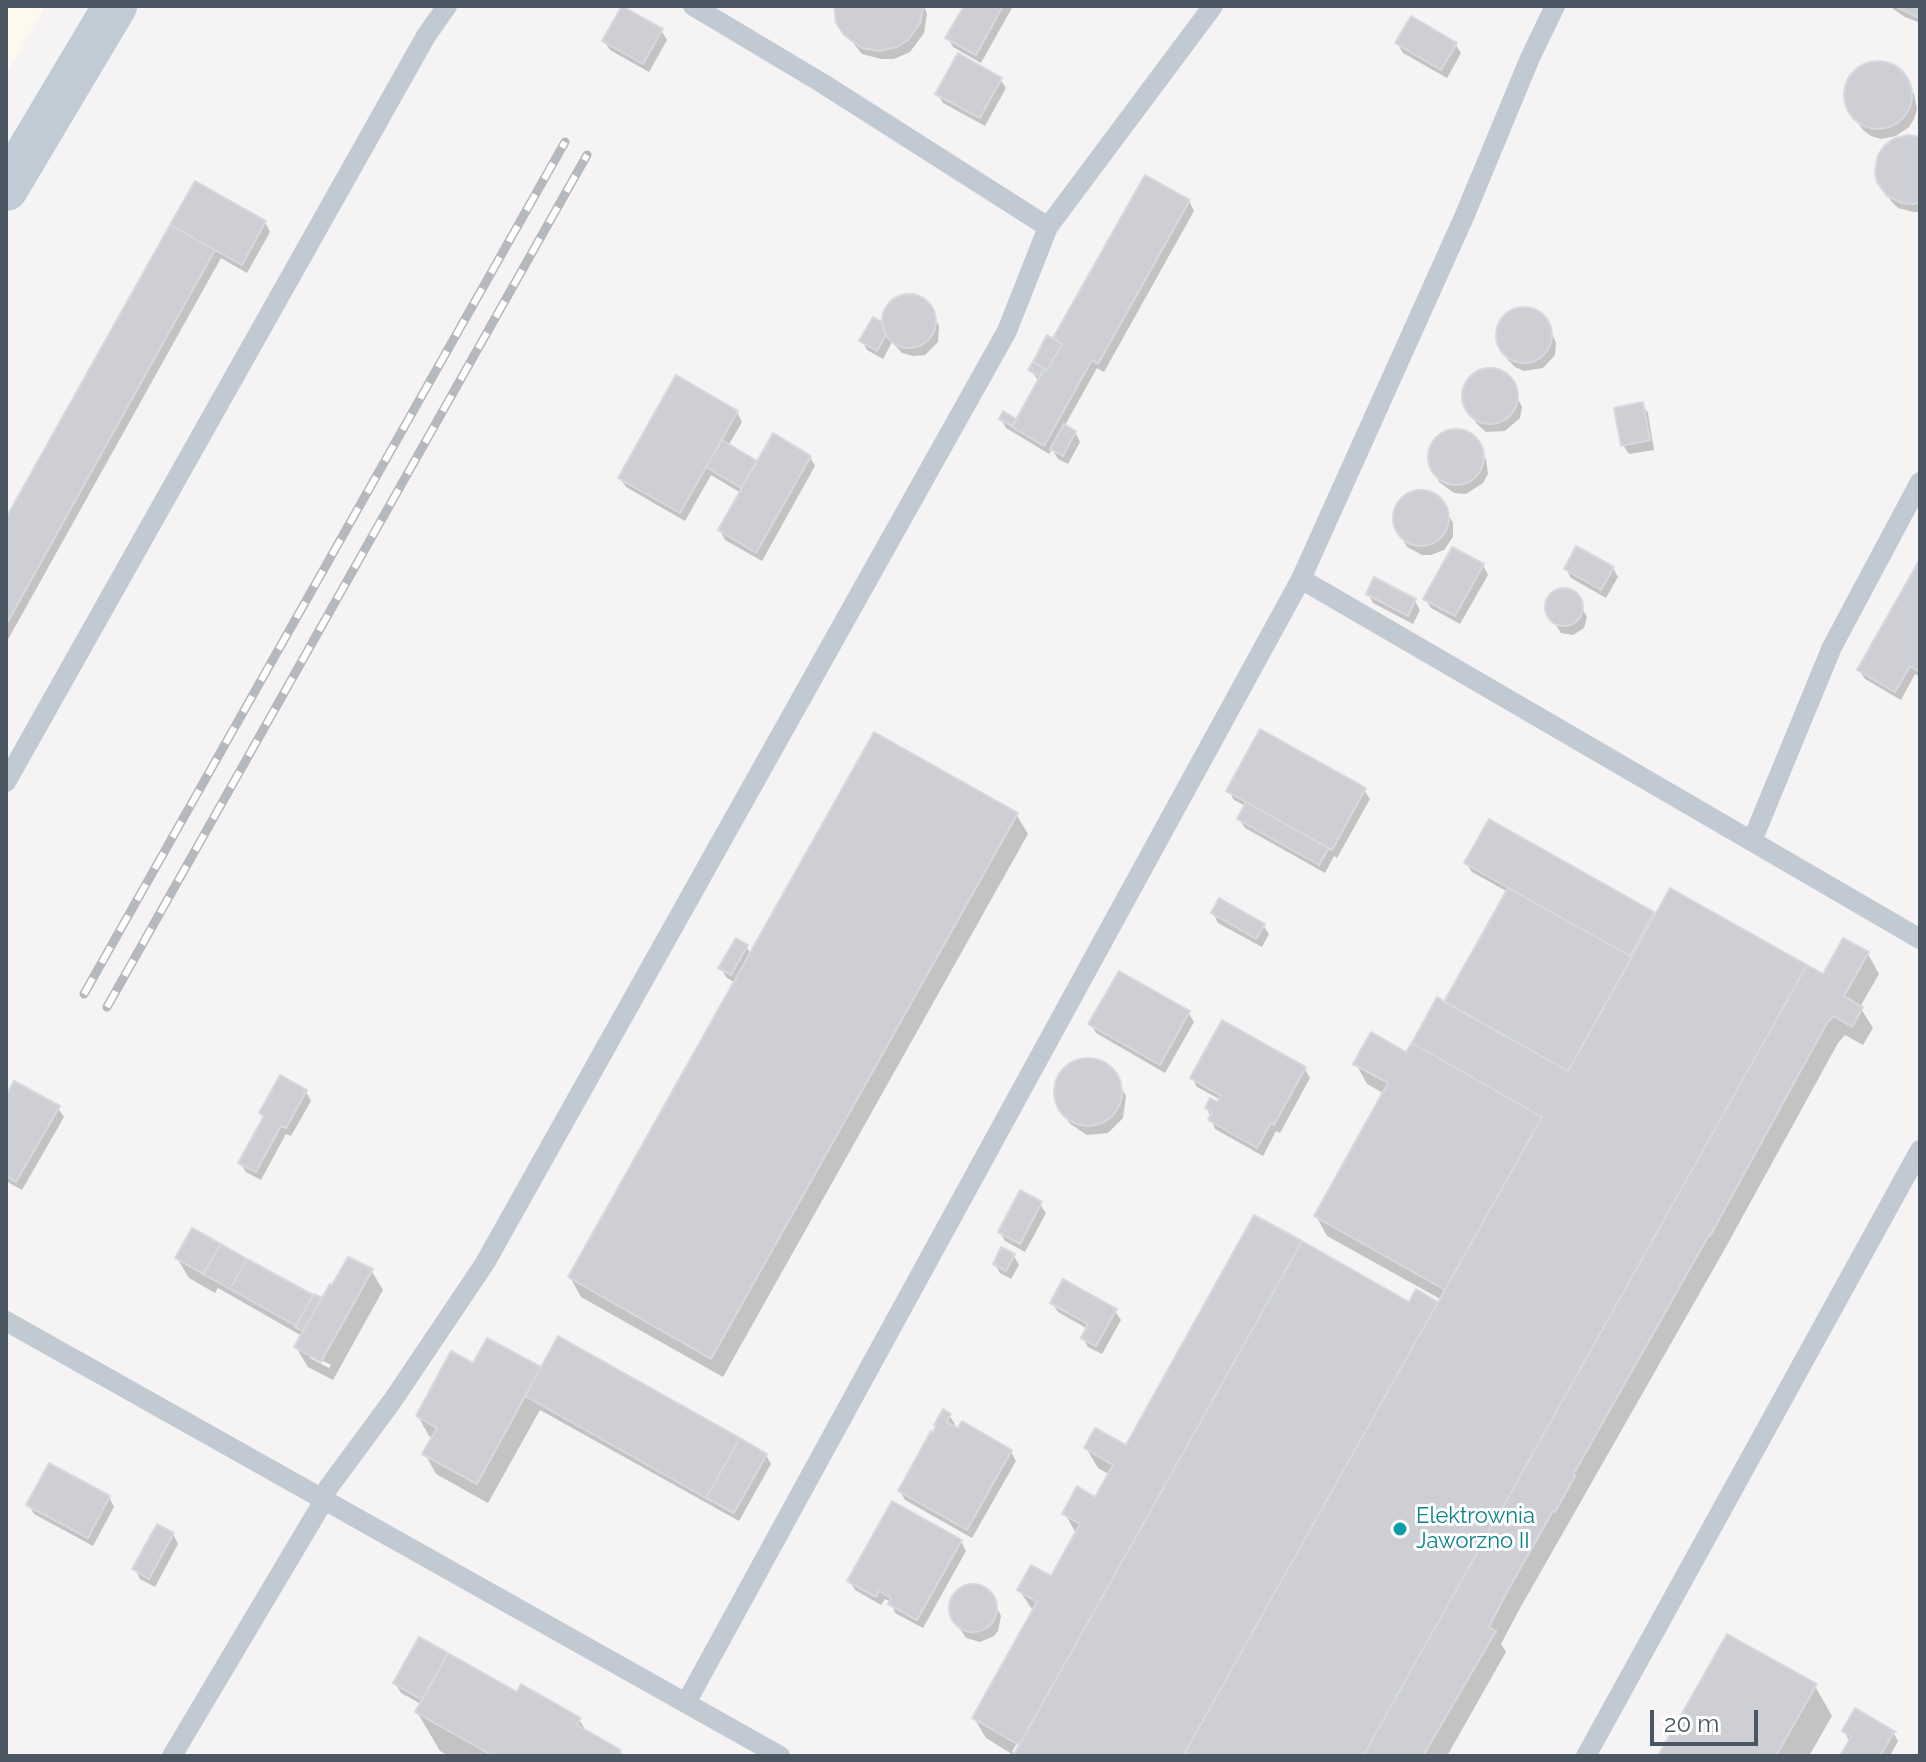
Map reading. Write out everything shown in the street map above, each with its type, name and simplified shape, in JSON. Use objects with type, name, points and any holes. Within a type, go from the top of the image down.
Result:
[{"type":"main road","points":[[6,189],[115,6]]},
{"type":"lane","points":[[6,782],[426,36],[447,6]]},
{"type":"lane","points":[[693,6],[822,83],[1048,227]]},
{"type":"lane","points":[[172,1756],[323,1502],[328,1488],[393,1400],[485,1263],[1007,331],[1048,227],[1213,6]]},
{"type":"lane","points":[[686,1703],[1301,579],[1555,6]]},
{"type":"lane","points":[[1752,841],[1832,647],[1920,482]]},
{"type":"lane","points":[[1301,579],[1920,939]]},
{"type":"lane","points":[[1586,1756],[1920,1150]]},
{"type":"lane","points":[[6,1321],[323,1502],[780,1756]]},
{"type":"shaded area","points":[[6,6],[45,6],[6,75]]},
{"type":"building","points":[[622,6],[663,29],[643,64],[602,41]]},
{"type":"building","points":[[834,6],[923,8],[920,23],[908,40],[897,47],[879,51],[862,48],[844,35],[836,23]]},
{"type":"building","points":[[964,6],[1003,6],[976,55],[945,38]]},
{"type":"building","points":[[1895,6],[1920,6],[1920,18],[1909,13]]},
{"type":"building","points":[[1411,16],[1457,43],[1441,70],[1395,43]]},
{"type":"building","points":[[958,53],[1002,78],[980,118],[935,94]]},
{"type":"building","points":[[1871,61],[1885,61],[1897,66],[1907,76],[1912,95],[1907,114],[1897,124],[1885,129],[1871,129],[1859,124],[1849,114],[1844,102],[1844,88],[1849,76],[1859,66]]},
{"type":"building","points":[[1908,135],[1920,137],[1920,202],[1913,204],[1887,196],[1877,182],[1875,171],[1878,155],[1884,146],[1893,139]]},
{"type":"building","points":[[1145,175],[1190,200],[1098,364],[1092,360],[1044,446],[1012,427],[1044,369],[1047,370],[1062,344],[1053,338]]},
{"type":"building","points":[[195,181],[266,221],[242,265],[170,225]]},
{"type":"building","points":[[170,225],[215,250],[6,625],[6,518]]},
{"type":"building","points":[[909,294],[928,302],[936,321],[928,340],[909,348],[890,340],[882,321],[890,302]]},
{"type":"building","points":[[1524,307],[1544,315],[1552,335],[1544,355],[1524,363],[1504,355],[1496,335],[1504,315]]},
{"type":"building","points":[[873,317],[882,322],[886,335],[877,351],[859,341]]},
{"type":"building","points":[[1047,335],[1062,344],[1047,370],[1033,362]]},
{"type":"building","points":[[1033,362],[1044,369],[1040,377],[1028,370]]},
{"type":"building","points":[[1490,368],[1510,376],[1518,396],[1510,416],[1490,424],[1470,416],[1462,396],[1470,376]]},
{"type":"building","points":[[676,375],[738,411],[680,513],[618,478]]},
{"type":"building","points":[[1643,402],[1650,440],[1621,446],[1614,408]]},
{"type":"building","points":[[1003,411],[1016,419],[1012,426],[999,419]]},
{"type":"building","points":[[1064,424],[1076,431],[1063,456],[1050,449]]},
{"type":"building","points":[[1456,429],[1476,437],[1484,457],[1476,477],[1456,485],[1436,477],[1428,457],[1436,437]]},
{"type":"building","points":[[773,433],[811,456],[756,553],[718,530]]},
{"type":"building","points":[[722,440],[757,461],[741,488],[706,467]]},
{"type":"building","points":[[1421,490],[1441,498],[1449,518],[1441,538],[1421,546],[1401,538],[1393,518],[1401,498]]},
{"type":"building","points":[[1576,546],[1614,567],[1601,590],[1564,569]]},
{"type":"building","points":[[1452,547],[1484,564],[1455,616],[1423,599]]},
{"type":"building","points":[[1920,559],[1920,672],[1910,666],[1895,692],[1857,670]]},
{"type":"building","points":[[1374,577],[1416,599],[1408,616],[1366,594]]},
{"type":"building","points":[[1564,588],[1577,594],[1583,607],[1577,620],[1564,626],[1551,620],[1545,607],[1551,594]]},
{"type":"building","points":[[1260,729],[1366,788],[1332,850],[1226,791]]},
{"type":"building","points":[[874,732],[1018,813],[711,1359],[568,1277]]},
{"type":"building","points":[[1246,802],[1329,848],[1319,865],[1237,819]]},
{"type":"building","points":[[1489,819],[1654,912],[1630,956],[1464,863]]},
{"type":"building","points":[[1508,888],[1632,957],[1568,1071],[1444,1002]]},
{"type":"building","name":"Elektrownia Jaworzno II","points":[[1670,888],[1807,965],[1363,1756],[1183,1756],[1542,1117],[1412,1043],[1437,997],[1568,1071]]},
{"type":"building","points":[[1219,898],[1265,924],[1256,939],[1211,913]]},
{"type":"building","points":[[736,938],[748,945],[731,975],[718,968]]},
{"type":"building","points":[[1843,938],[1869,952],[1844,996],[1863,1007],[1852,1027],[1834,1016],[1827,1023],[1555,1512],[1508,1590],[1489,1627],[1496,1631],[1423,1756],[1363,1756],[1807,965],[1823,974]]},
{"type":"building","points":[[1119,971],[1190,1011],[1160,1065],[1088,1024]]},
{"type":"building","points":[[1222,1020],[1306,1067],[1274,1125],[1271,1123],[1257,1148],[1208,1120],[1212,1112],[1205,1108],[1210,1098],[1217,1102],[1221,1096],[1190,1078]]},
{"type":"building","points":[[1371,1032],[1406,1052],[1412,1043],[1542,1117],[1445,1290],[1314,1216],[1388,1083],[1353,1064]]},
{"type":"building","points":[[1081,1058],[1095,1058],[1107,1063],[1117,1073],[1122,1092],[1117,1111],[1107,1121],[1095,1126],[1081,1126],[1069,1121],[1059,1111],[1054,1099],[1054,1085],[1059,1073],[1069,1063]]},
{"type":"building","points":[[280,1075],[307,1090],[286,1128],[281,1126],[256,1172],[238,1163],[264,1116],[259,1113]]},
{"type":"building","points":[[14,1081],[60,1106],[16,1182],[6,1176],[6,1096]]},
{"type":"building","points":[[1020,1190],[1042,1202],[1020,1244],[998,1232]]},
{"type":"building","points":[[1254,1215],[1302,1241],[1019,1745],[972,1718],[1037,1602],[1017,1590],[1031,1565],[1051,1576],[1080,1524],[1062,1514],[1077,1486],[1095,1497],[1113,1465],[1084,1448],[1095,1428],[1126,1445]]},
{"type":"building","points":[[192,1228],[221,1244],[203,1274],[175,1258]]},
{"type":"building","points":[[1302,1241],[1409,1302],[1416,1289],[1438,1302],[1183,1756],[1013,1756]]},
{"type":"building","points":[[221,1244],[247,1259],[230,1289],[203,1274]]},
{"type":"building","points":[[1001,1247],[1015,1254],[1006,1271],[993,1264]]},
{"type":"building","points":[[348,1257],[373,1269],[321,1362],[294,1347]]},
{"type":"building","points":[[247,1259],[313,1295],[296,1326],[230,1289]]},
{"type":"building","points":[[1063,1279],[1117,1309],[1096,1346],[1081,1338],[1088,1324],[1050,1303]]},
{"type":"building","points":[[314,1294],[322,1298],[303,1331],[295,1327]]},
{"type":"building","points":[[558,1336],[740,1438],[706,1498],[525,1396]]},
{"type":"building","points":[[487,1338],[541,1367],[477,1484],[422,1454],[437,1428],[416,1416],[451,1351],[473,1363]]},
{"type":"building","points":[[943,1409],[951,1414],[946,1422],[958,1428],[962,1421],[1012,1450],[967,1530],[898,1491]]},
{"type":"building","points":[[740,1438],[767,1454],[734,1513],[706,1498]]},
{"type":"building","points":[[49,1463],[110,1496],[88,1538],[26,1505]]},
{"type":"building","points":[[892,1501],[962,1540],[917,1620],[888,1604],[891,1598],[879,1591],[876,1597],[847,1581]]},
{"type":"building","points":[[157,1524],[174,1533],[149,1579],[132,1569]]},
{"type":"building","points":[[973,1584],[990,1591],[997,1608],[990,1625],[973,1632],[956,1625],[949,1608],[956,1591]]},
{"type":"building","points":[[1727,1634],[1817,1684],[1776,1756],[1658,1756]]},
{"type":"building","points":[[419,1637],[448,1653],[422,1700],[393,1683]]},
{"type":"building","points":[[448,1653],[517,1692],[521,1684],[581,1718],[577,1725],[621,1750],[618,1756],[493,1756],[415,1712]]},
{"type":"building","points":[[1855,1708],[1896,1732],[1880,1756],[1840,1756],[1851,1737],[1842,1731]]},
{"type":"railway","points":[[84,994],[565,142]]},
{"type":"railway","points":[[107,1007],[587,155]]},
{"type":"place","name":"Elektrownia Jaworzno II","points":[[1400,1529]]}]
